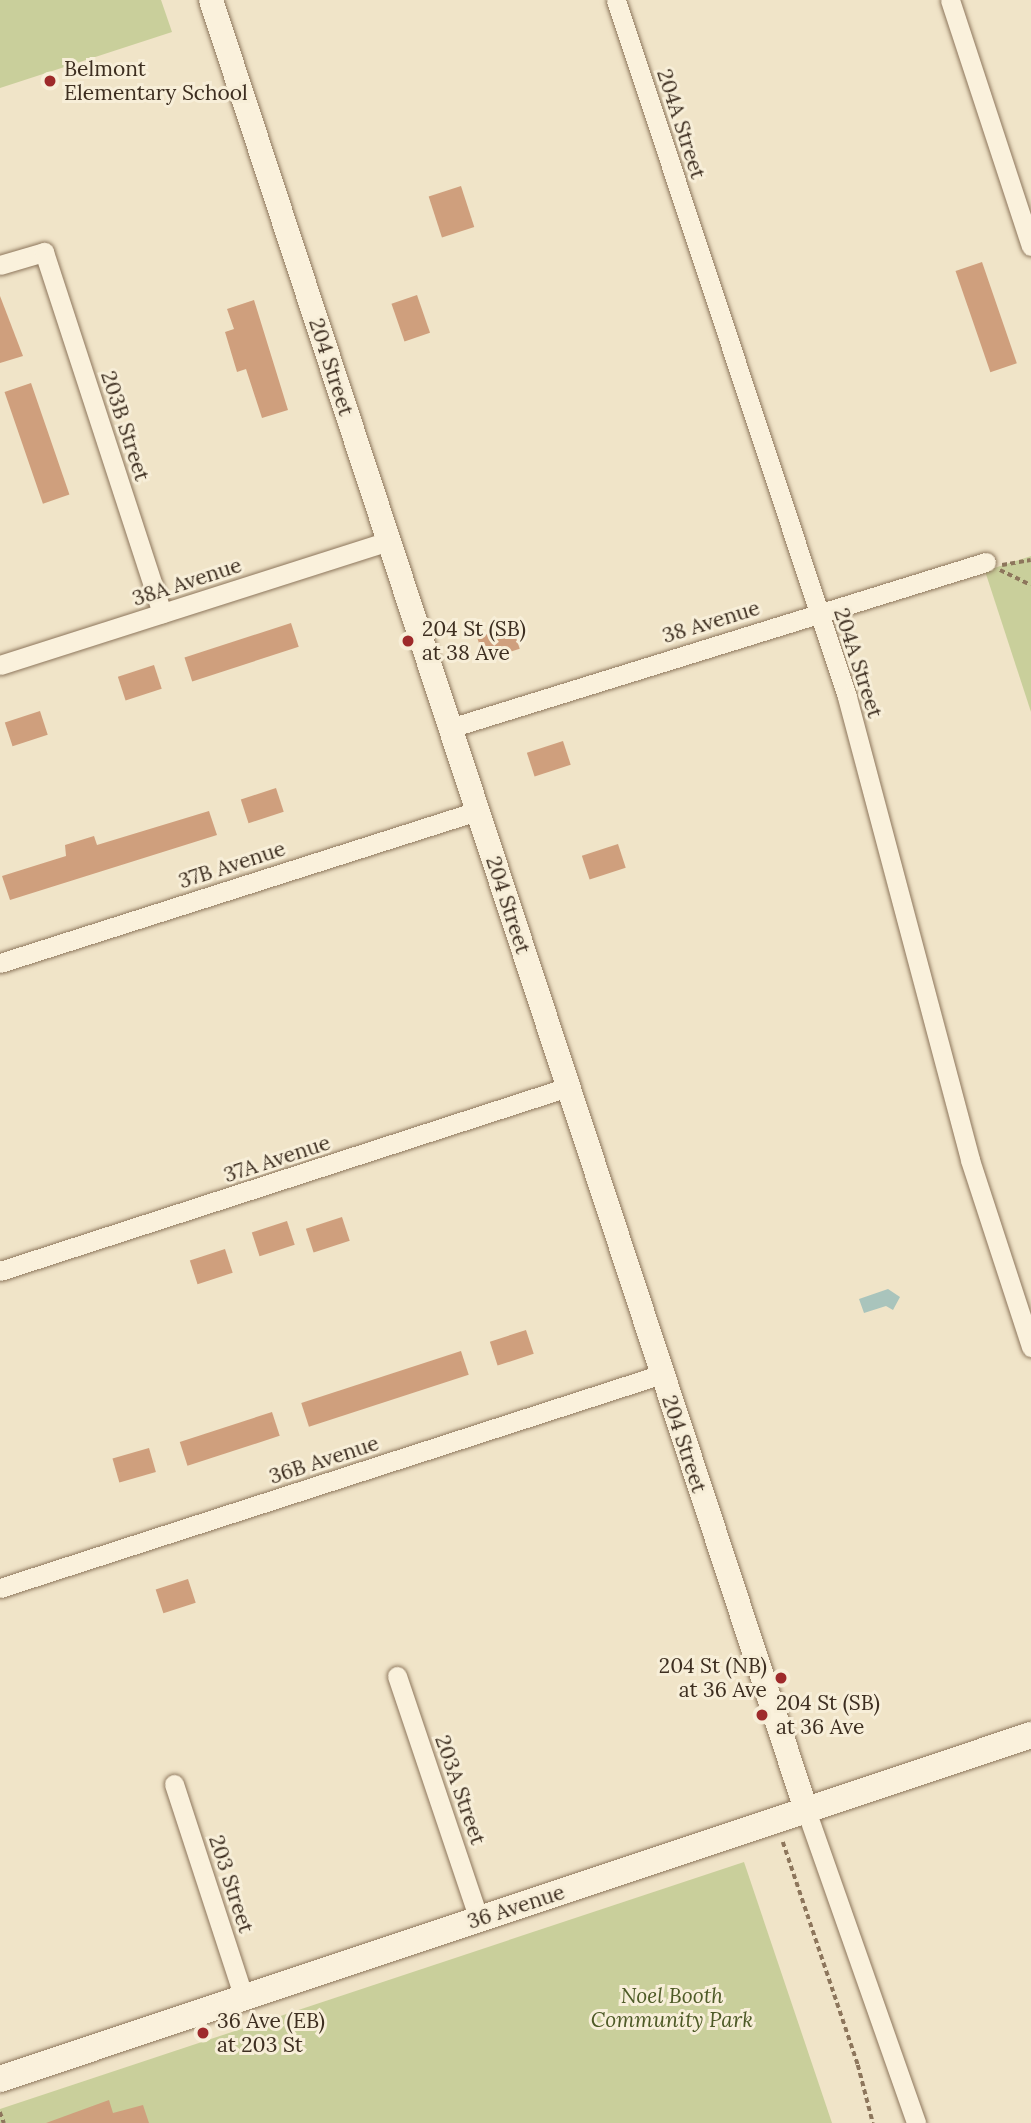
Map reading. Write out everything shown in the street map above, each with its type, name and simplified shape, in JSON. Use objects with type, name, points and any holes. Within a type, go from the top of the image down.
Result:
[{"type":"main road","name":"36 Avenue","points":[[0,2079],[1031,1735]]},
{"type":"street","name":"204 Street","points":[[211,0],[806,1810]]},
{"type":"street","name":"204A Street","points":[[616,0],[847,697],[970,1160],[1031,1347]]},
{"type":"street","points":[[950,0],[1031,246]]},
{"type":"street","name":"203B Street","points":[[0,265],[44,252],[162,613]]},
{"type":"street","name":"38A Avenue","points":[[0,666],[388,541]]},
{"type":"street","name":"38 Avenue","points":[[450,728],[986,562]]},
{"type":"street","name":"37B Avenue","points":[[0,963],[477,811]]},
{"type":"street","name":"37A Avenue","points":[[0,1271],[568,1087]]},
{"type":"street","name":"36B Avenue","points":[[0,1588],[662,1374]]},
{"type":"street","name":"203A Street","points":[[397,1675],[479,1920]]},
{"type":"street","name":"203 Street","points":[[174,1784],[244,1998]]},
{"type":"street","points":[[806,1810],[916,2123]]},
{"type":"path","points":[[986,562],[1009,566],[1031,560]]},
{"type":"path","points":[[986,562],[1031,585]]},
{"type":"path","points":[[776,1821],[858,2065],[873,2123]]},
{"type":"path","points":[[0,2112],[4,2123]]},
{"type":"green space","name":"Belmont Elementary School","points":[[0,0],[161,0],[172,32],[0,88]]},
{"type":"green space","points":[[1031,556],[1031,712],[985,571]]},
{"type":"green space","name":"Noel Booth Community Park","points":[[744,1862],[832,2123],[0,2123],[0,2109]]},
{"type":"water","points":[[888,1289],[900,1297],[893,1310],[886,1306],[864,1313],[859,1299]]},
{"type":"building","points":[[461,186],[474,227],[442,237],[429,197]]},
{"type":"building","points":[[982,262],[1017,363],[990,372],[956,271]]},
{"type":"building","points":[[417,295],[430,333],[404,342],[391,304]]},
{"type":"building","points":[[0,296],[23,356],[0,363]]},
{"type":"building","points":[[254,300],[288,410],[262,418],[246,369],[237,372],[225,332],[234,329],[227,309]]},
{"type":"building","points":[[31,383],[69,495],[43,504],[5,392]]},
{"type":"building","points":[[291,623],[299,647],[192,681],[184,658]]},
{"type":"building","points":[[512,625],[520,649],[485,660],[477,636]]},
{"type":"building","points":[[154,665],[162,689],[126,701],[118,677]]},
{"type":"building","points":[[40,711],[48,735],[13,746],[5,722]]},
{"type":"building","points":[[563,741],[571,765],[535,777],[527,753]]},
{"type":"building","points":[[276,788],[284,812],[249,823],[241,799]]},
{"type":"building","points":[[209,811],[217,835],[10,900],[2,876],[66,856],[65,845],[94,836],[97,845]]},
{"type":"building","points":[[618,844],[626,868],[590,880],[582,856]]},
{"type":"building","points":[[342,1217],[350,1241],[314,1253],[306,1229]]},
{"type":"building","points":[[287,1221],[295,1245],[260,1256],[252,1232]]},
{"type":"building","points":[[225,1249],[233,1273],[198,1284],[190,1260]]},
{"type":"building","points":[[526,1330],[534,1354],[498,1366],[490,1342]]},
{"type":"building","points":[[461,1351],[469,1375],[309,1427],[301,1403]]},
{"type":"building","points":[[272,1412],[280,1436],[187,1466],[180,1442]]},
{"type":"building","points":[[149,1448],[156,1472],[119,1483],[112,1458]]},
{"type":"building","points":[[188,1579],[196,1603],[163,1613],[156,1590]]},
{"type":"building","points":[[109,2100],[113,2113],[143,2105],[149,2123],[46,2123]]},
{"type":"place","name":"Belmont Elementary School","points":[[50,81]]},
{"type":"place","name":"204 St (SB) at 38 Ave","points":[[408,641]]},
{"type":"place","name":"204 St (NB) at 36 Ave","points":[[781,1678]]},
{"type":"place","name":"204 St (SB) at 36 Ave","points":[[762,1715]]},
{"type":"place","name":"36 Ave (EB) at 203 St","points":[[203,2033]]}]
